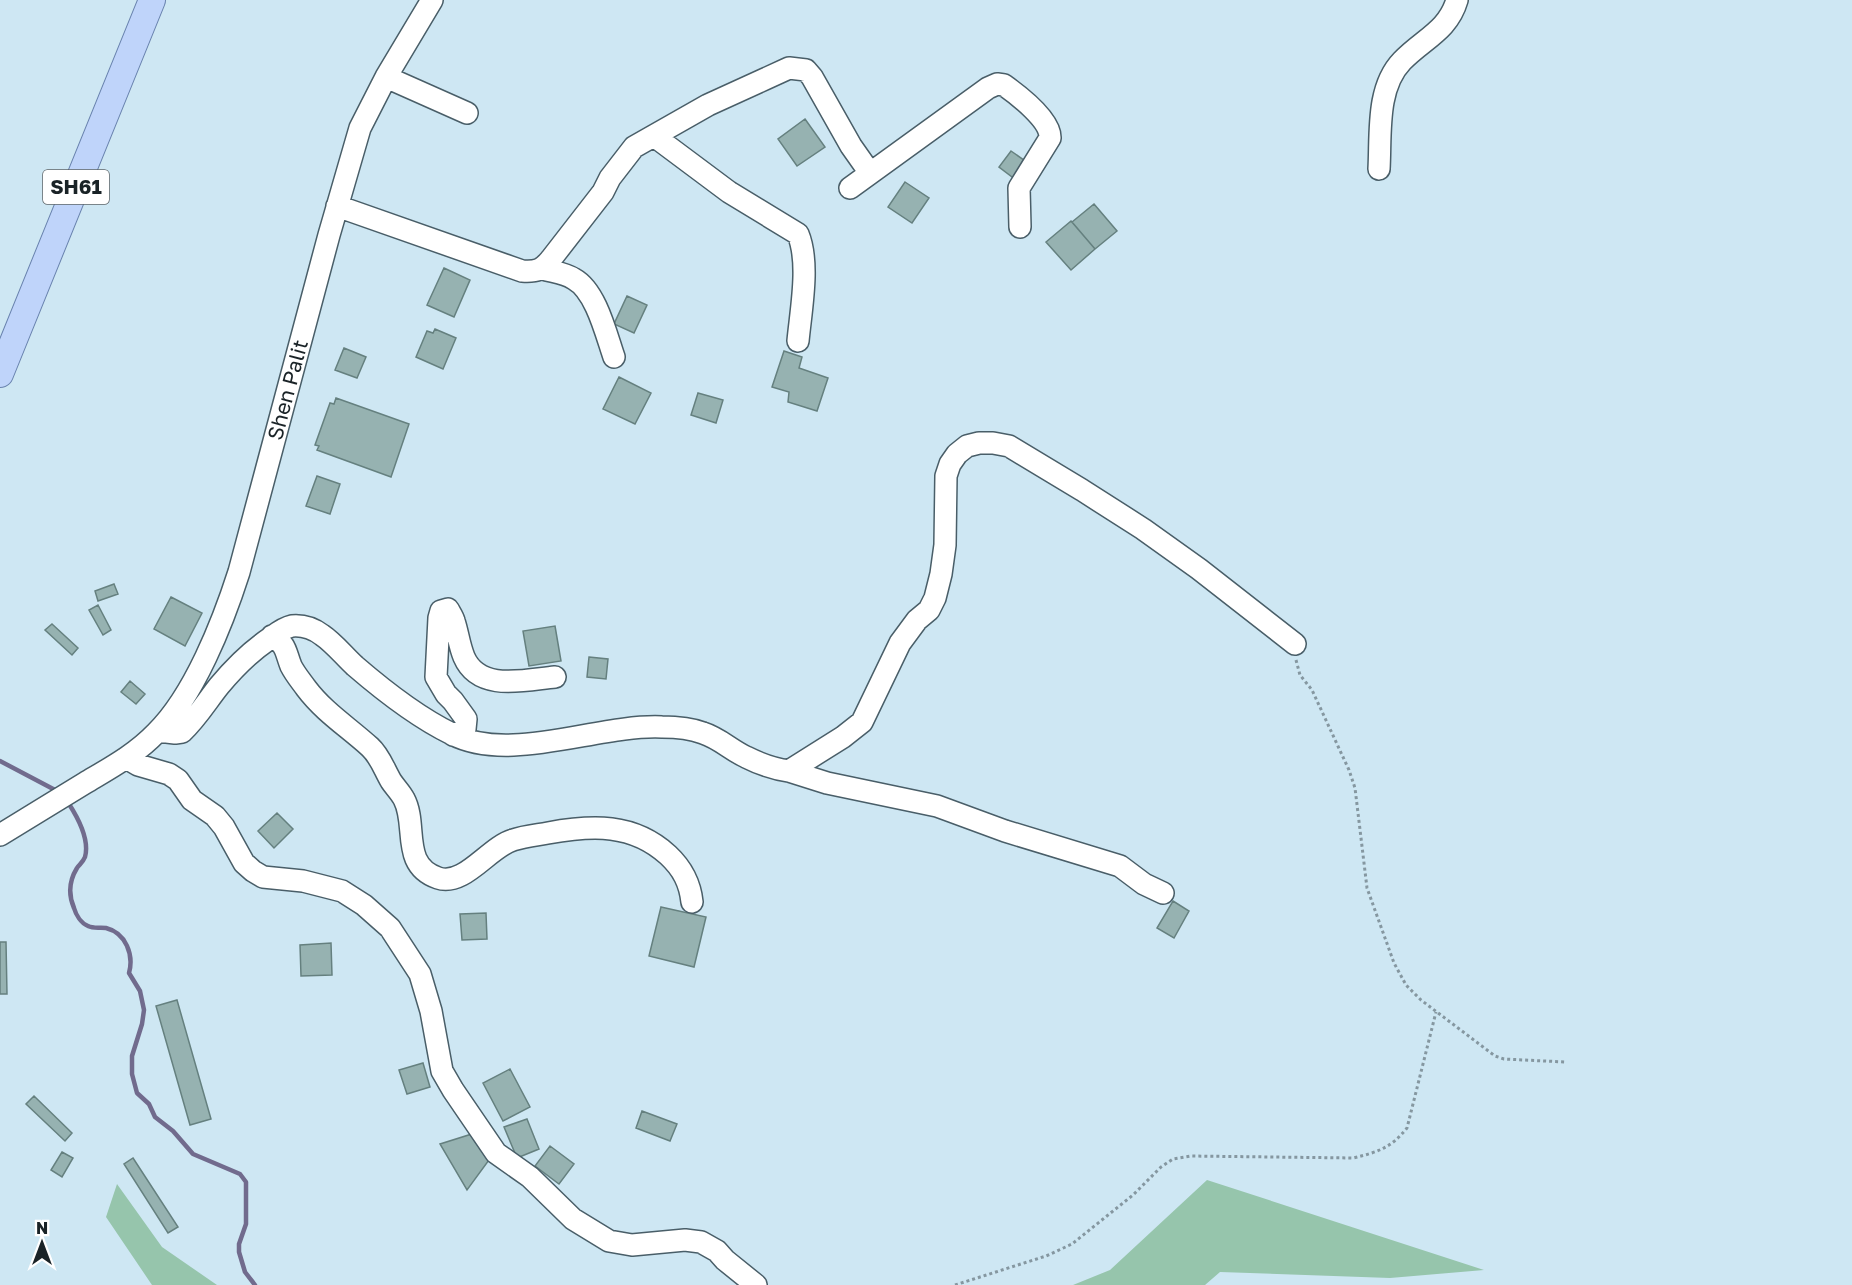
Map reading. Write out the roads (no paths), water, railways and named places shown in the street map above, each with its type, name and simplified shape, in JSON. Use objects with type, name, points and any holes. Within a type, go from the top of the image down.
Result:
[{"type":"main road","name":"SH61","points":[[0,374],[152,0]]},
{"type":"street","name":"Shen Palit","points":[[0,835],[122,760],[158,731],[186,692],[212,644],[239,572],[360,128],[386,77],[432,0]]},
{"type":"street","points":[[1379,169],[1382,109],[1388,82],[1400,62],[1453,15],[1457,0]]},
{"type":"street","points":[[337,207],[522,271],[535,272],[543,269],[603,192],[622,160],[634,147],[708,105],[789,68],[806,70],[812,77],[851,146],[870,173]]},
{"type":"street","points":[[386,77],[467,113]]},
{"type":"street","points":[[850,188],[988,88],[997,84],[1004,85],[1051,130],[1050,138],[1019,188],[1020,227]]},
{"type":"street","points":[[654,136],[729,192],[798,234],[803,246],[804,267],[798,341]]},
{"type":"street","points":[[543,269],[574,279],[586,289],[596,307],[615,357]]},
{"type":"street","points":[[789,771],[843,737],[862,722],[900,643],[917,620],[929,610],[935,598],[945,545],[946,476],[950,464],[967,446],[993,443],[1009,447],[1082,490],[1143,529],[1199,569],[1295,644]]},
{"type":"street","points":[[453,735],[465,729],[466,719],[435,677],[441,611],[448,609],[454,619],[469,668],[481,677],[492,680],[555,677]]},
{"type":"street","points":[[158,731],[182,732],[240,663],[272,636],[289,627],[301,626],[323,635],[353,665],[386,691],[453,735],[472,742],[495,745],[545,741],[629,728],[683,728],[703,732],[761,764],[827,783],[937,806],[1005,831],[1120,866],[1144,884],[1163,894]]},
{"type":"street","points":[[272,636],[282,643],[297,677],[322,707],[378,755],[383,768],[404,799],[413,853],[428,872],[440,879],[450,879],[462,875],[501,844],[579,828],[597,827],[640,836],[660,848],[674,860],[690,885],[692,902]]},
{"type":"street","points":[[122,760],[169,774],[178,780],[192,800],[215,816],[224,827],[244,863],[253,871],[263,877],[303,881],[342,891],[364,905],[390,928],[420,974],[442,1071],[453,1090],[496,1153],[530,1177],[573,1219],[609,1241],[632,1245],[686,1240],[702,1242],[717,1251],[724,1260],[756,1285]]},
{"type":"waterway","points":[[0,761],[57,791]]},
{"type":"waterway","points":[[69,804],[79,822],[86,843],[85,857],[74,873],[71,883],[70,893],[75,911],[85,925],[106,928],[119,935],[129,952],[129,973],[140,991],[144,1010],[132,1056],[132,1074],[137,1093],[149,1104],[155,1117],[173,1131],[193,1154],[240,1174],[246,1182],[246,1224],[239,1244],[239,1252],[245,1272],[255,1285]]}]
